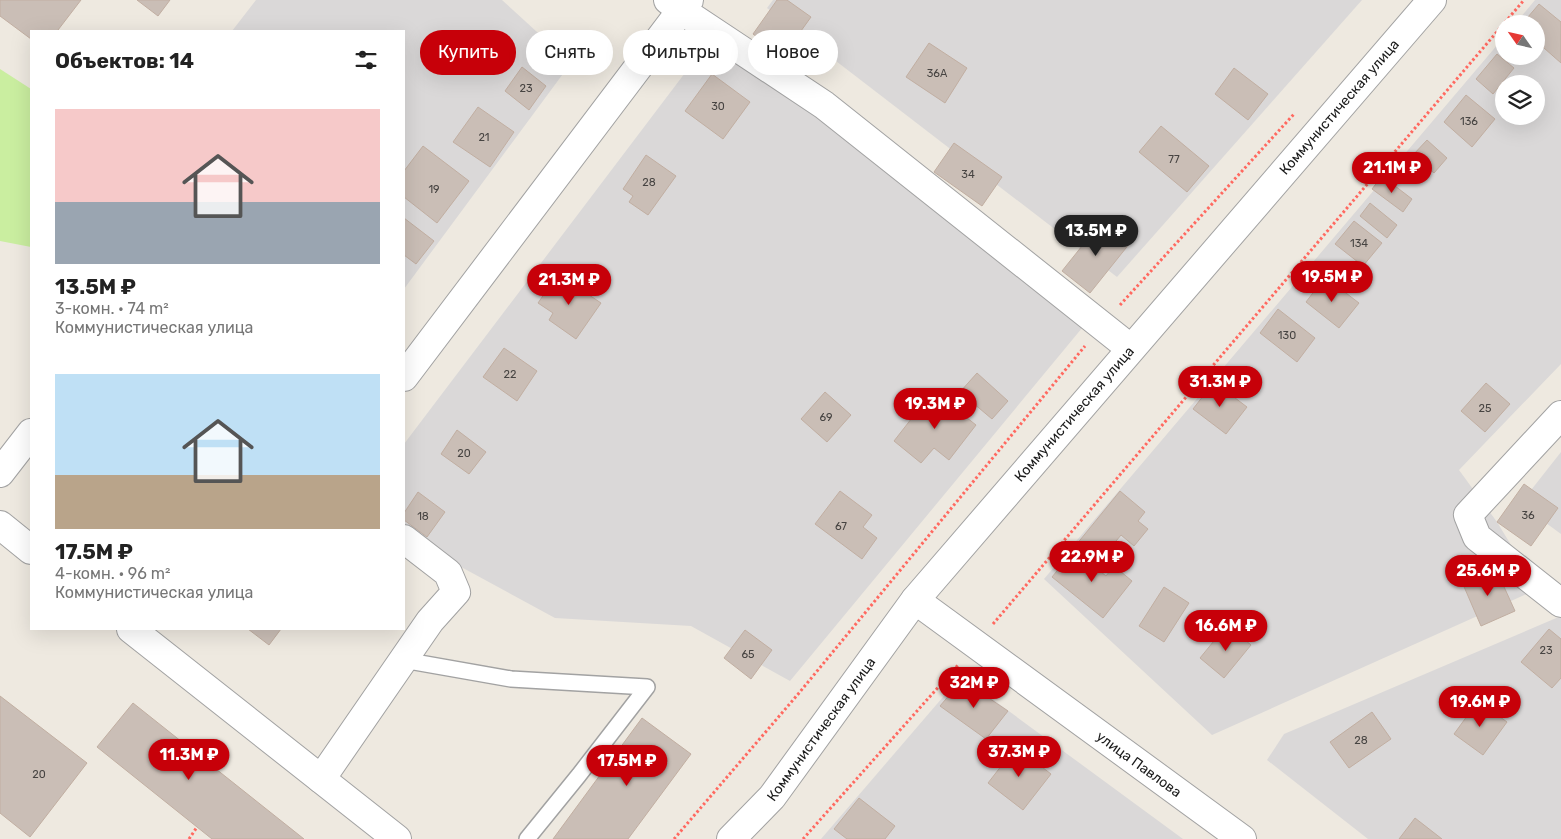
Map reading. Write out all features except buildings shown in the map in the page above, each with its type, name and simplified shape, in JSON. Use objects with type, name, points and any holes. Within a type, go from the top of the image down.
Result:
[{"type":"street","name":"Коммунистическая улица","points":[[731,839],[772,797],[916,600],[1130,348],[1432,0]]},
{"type":"street","points":[[405,376],[680,4],[824,105],[1130,348]]},
{"type":"street","points":[[1561,415],[1468,515],[1477,537],[1561,604]]},
{"type":"street","points":[[0,473],[30,434]]},
{"type":"street","points":[[0,526],[30,549]]},
{"type":"street","points":[[321,779],[430,621],[456,592],[448,573],[405,540]]},
{"type":"street","name":"улица Павлова","points":[[916,600],[1242,839]]},
{"type":"street","points":[[132,630],[397,839]]},
{"type":"lane","points":[[403,660],[512,679],[647,688],[580,775],[527,839]]},
{"type":"path","points":[[803,839],[976,644],[1524,0]]},
{"type":"path","points":[[674,839],[799,693],[1102,326],[1294,114]]},
{"type":"path","points":[[189,839],[197,827]]},
{"type":"shaded area","points":[[256,0],[502,0],[535,30],[526,30],[526,75],[562,75],[405,288],[405,30],[233,30]]},
{"type":"shaded area","points":[[773,0],[1362,0],[1117,277],[838,63],[838,30],[796,30],[767,8]]},
{"type":"shaded area","points":[[1535,0],[1561,0],[1561,364],[1459,470],[1497,522],[1538,589],[1212,735],[1044,579],[1495,48],[1495,65],[1545,65],[1545,15],[1522,15]]},
{"type":"shaded area","points":[[738,43],[748,50],[748,75],[780,75],[1092,316],[790,681],[691,626],[555,618],[405,537],[405,443],[683,75],[738,75]]},
{"type":"shaded area","points":[[1561,452],[1561,534],[1520,504]]},
{"type":"shaded area","points":[[1561,616],[1561,839],[1368,839],[1267,760],[1284,734]]},
{"type":"shaded area","points":[[961,676],[1183,839],[821,839]]},
{"type":"green space","points":[[0,69],[30,88],[30,247],[0,241]]}]
